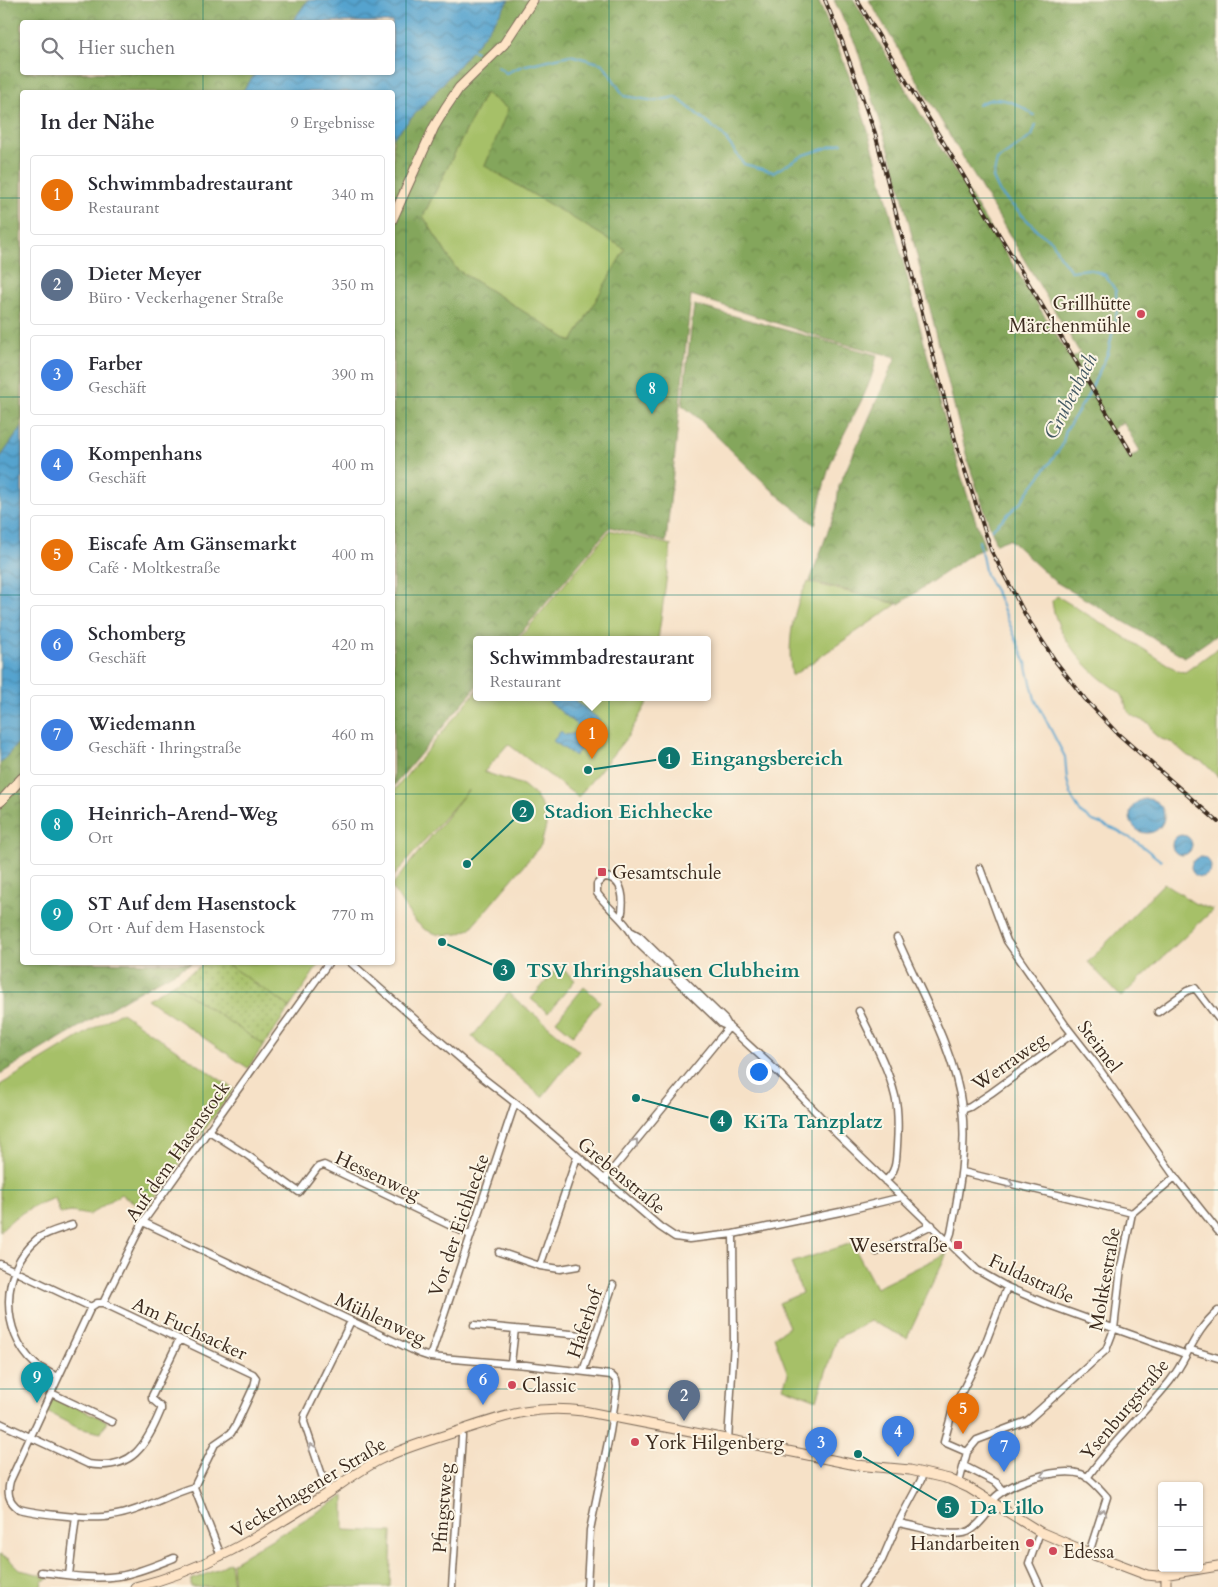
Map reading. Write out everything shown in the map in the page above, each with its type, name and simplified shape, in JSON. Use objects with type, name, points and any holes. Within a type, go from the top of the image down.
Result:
[{"type":"street","points":[[395,213],[434,127],[446,107],[460,88],[504,44],[533,0]]},
{"type":"street","points":[[0,802],[20,780]]},
{"type":"street","name":"Steimel","points":[[980,868],[1005,937],[1175,1177],[1218,1231]]},
{"type":"street","points":[[621,918],[623,906],[622,892],[617,883],[607,877],[600,879],[597,884],[597,893],[621,918],[632,932],[635,940],[722,1024],[729,1027],[795,1089],[820,1117],[948,1241],[962,1172],[962,1110],[957,1084],[945,1046],[897,938]]},
{"type":"street","name":"Auf dem Hasenstock","points":[[103,1303],[143,1222],[327,965]]},
{"type":"street","name":"Grebenstraße","points":[[353,965],[604,1180],[660,1227],[676,1237],[689,1239],[733,1234],[902,1197]]},
{"type":"street","points":[[1158,1012],[1187,991],[1195,988],[1218,1018]]},
{"type":"street","points":[[859,1011],[885,1066],[895,1096],[897,1126],[896,1167],[886,1181]]},
{"type":"street","points":[[604,1180],[729,1027]]},
{"type":"street","name":"Werraweg","points":[[962,1110],[991,1093],[1072,1034]]},
{"type":"street","name":"Vor der Eichhecke","points":[[430,1357],[515,1103]]},
{"type":"street","name":"Hessenweg","points":[[209,1131],[299,1192],[318,1167],[324,1165],[470,1235]]},
{"type":"street","points":[[540,1266],[577,1157]]},
{"type":"street","points":[[962,1172],[1132,1213]]},
{"type":"street","name":"Moltkestraße","points":[[967,1452],[976,1440],[1027,1421],[1106,1350],[1114,1329],[1121,1267],[1132,1213],[1175,1177]]},
{"type":"street","name":"Mühlenweg","points":[[143,1222],[430,1357],[511,1363],[611,1375],[616,1380],[617,1387],[613,1417]]},
{"type":"street","points":[[58,1377],[35,1364],[19,1348],[9,1329],[5,1316],[5,1284],[19,1257],[38,1238],[72,1225]]},
{"type":"street","points":[[877,1252],[932,1225]]},
{"type":"street","points":[[728,1440],[734,1342],[733,1234]]},
{"type":"street","name":"Fuldastraße","points":[[948,1241],[977,1270],[1007,1287],[1049,1306],[1186,1352],[1218,1358]]},
{"type":"street","points":[[498,1252],[540,1266],[560,1269],[578,1266]]},
{"type":"street","points":[[0,1264],[91,1307]]},
{"type":"street","name":"Haferhof","points":[[583,1372],[613,1285]]},
{"type":"street","points":[[958,1483],[967,1452],[944,1442],[953,1409],[982,1352],[1007,1287]]},
{"type":"street","points":[[103,1303],[97,1303],[91,1307],[10,1481],[7,1491],[9,1497],[15,1506],[25,1510],[76,1516],[111,1516],[194,1487],[221,1556]]},
{"type":"street","name":"Am Fuchsacker","points":[[103,1303],[253,1374],[256,1381],[236,1425],[231,1433],[215,1444],[194,1487]]},
{"type":"street","name":"Ysenburgstraße","points":[[1087,1478],[1109,1448],[1168,1383],[1181,1365],[1186,1352],[1207,1320],[1218,1312]]},
{"type":"street","points":[[330,1492],[324,1481],[304,1422],[305,1415],[351,1321]]},
{"type":"street","points":[[474,1326],[582,1335]]},
{"type":"street","points":[[511,1363],[515,1329]]},
{"type":"street","points":[[0,1423],[88,1464],[102,1466],[129,1458],[144,1444],[161,1410],[161,1407],[152,1399],[152,1396],[179,1340]]},
{"type":"street","points":[[51,1393],[112,1422]]},
{"type":"street","name":"Veckerhagener Straße","points":[[135,1587],[167,1579],[221,1556],[252,1540],[379,1460],[410,1447],[508,1415],[542,1409],[565,1409],[613,1417],[849,1464],[923,1472],[958,1483],[1040,1532],[1147,1575],[1218,1566]]},
{"type":"street","points":[[587,1587],[590,1530],[613,1417]]},
{"type":"street","name":"Pfingstweg","points":[[452,1587],[462,1436],[460,1431]]},
{"type":"street","points":[[964,1466],[997,1483],[1003,1490]]},
{"type":"street","points":[[862,1587],[882,1560],[898,1523],[914,1495],[923,1472]]},
{"type":"street","points":[[898,1523],[949,1534],[970,1532],[980,1522],[1003,1490],[1048,1473],[1067,1472],[1081,1474],[1107,1497],[1089,1553]]},
{"type":"street","points":[[69,1575],[76,1516]]},
{"type":"street","points":[[1040,1532],[1029,1563],[1040,1587]]},
{"type":"street","points":[[40,1572],[97,1578],[118,1576],[140,1572],[174,1558]]},
{"type":"street","points":[[1166,1574],[1166,1587]]},
{"type":"green space","points":[[0,0],[308,0],[293,20],[20,20],[20,75],[255,75],[243,90],[20,90],[20,430],[0,458]]},
{"type":"green space","points":[[509,0],[818,0],[851,82],[868,131],[937,393],[985,548],[973,553],[899,604],[810,581],[836,509],[839,486],[896,357],[825,339],[691,295],[666,542],[610,527],[518,636],[473,636],[473,691],[395,785],[395,136],[483,36]],"holes":[[[485,93],[508,109],[485,166],[625,249],[572,342],[456,269],[423,216]]]},
{"type":"green space","points":[[834,0],[854,0],[934,137],[1071,359],[1080,353],[869,0],[1218,0],[1218,634],[1185,657],[1054,581],[1009,539],[996,544],[968,462],[897,175],[856,45]],"holes":[[[1123,422],[1140,451],[1130,458],[1113,429]]]},
{"type":"green space","points":[[485,93],[509,109],[485,166],[626,249],[572,342],[456,269],[423,216]]},
{"type":"green space","points":[[694,305],[877,355],[867,388],[832,460],[822,492],[815,525],[775,493],[697,417],[682,405]]},
{"type":"green space","points":[[610,530],[671,545],[659,636],[521,636]]},
{"type":"green space","points":[[808,582],[897,604],[792,676],[790,652],[792,627],[798,603]]},
{"type":"green space","points":[[1057,596],[1178,671],[1185,672],[1218,648],[1218,777],[1203,762],[1188,756],[1173,743],[1159,738],[1153,733],[1149,723],[1131,714],[1121,694],[1100,678],[1084,662],[1069,644],[1058,623],[1052,601]]},
{"type":"green space","points":[[473,695],[473,701],[648,701],[628,736],[578,797],[508,744],[484,772],[523,785],[534,794],[543,808],[546,826],[541,845],[470,929],[459,934],[443,935],[441,933],[439,935],[424,929],[413,919],[395,892],[395,882],[469,789],[395,875],[395,790]]},
{"type":"green space","points":[[20,740],[20,965],[187,965],[129,997],[0,1074],[0,764]]},
{"type":"green space","points":[[1164,883],[1194,903],[1213,910],[1121,997],[1088,962]]},
{"type":"green space","points":[[202,965],[228,965],[290,1007],[264,1045],[173,984]]},
{"type":"green space","points":[[228,965],[319,965],[290,1007]]},
{"type":"green space","points":[[559,966],[575,980],[548,1013],[531,999]]},
{"type":"green space","points":[[173,984],[264,1045],[248,1068],[147,999]]},
{"type":"green space","points":[[584,987],[600,1001],[573,1035],[556,1021]]},
{"type":"green space","points":[[508,993],[579,1051],[542,1097],[472,1037]]},
{"type":"green space","points":[[119,1013],[122,1013],[234,1089],[146,1210],[121,1194],[89,1215],[71,1212],[60,1214],[55,1198],[26,1211],[0,1231],[0,1085]]},
{"type":"green space","points":[[852,1243],[876,1288],[947,1253],[907,1338],[870,1321],[837,1338],[817,1400],[783,1387],[788,1374],[774,1337],[789,1327],[779,1303],[802,1293],[791,1263]]},
{"type":"green space","points":[[51,1395],[107,1421],[101,1433],[78,1428],[45,1411]]},
{"type":"green space","points":[[344,1496],[344,1530],[392,1532],[390,1587],[234,1587],[232,1563]]},
{"type":"green space","points":[[0,1555],[9,1559],[20,1570],[42,1575],[42,1577],[48,1577],[48,1579],[42,1581],[41,1587],[0,1587]]},
{"type":"green space","points":[[230,1562],[233,1587],[191,1587],[191,1580]]},
{"type":"water","points":[[308,0],[509,0],[469,54],[395,136],[395,90],[243,90],[255,75],[395,75],[395,20],[293,20]]},
{"type":"water","points":[[20,430],[20,740],[0,764],[0,458]]},
{"type":"water","points":[[548,701],[576,701],[600,720],[581,743],[581,748],[575,756],[553,741],[561,731],[565,735],[578,733],[582,729]]},
{"type":"water","points":[[1147,799],[1159,804],[1164,816],[1159,828],[1147,833],[1135,828],[1130,816],[1135,804]]},
{"type":"water","points":[[1182,835],[1189,838],[1192,845],[1189,852],[1182,855],[1175,852],[1172,845],[1175,838]]},
{"type":"water","points":[[1201,857],[1208,860],[1211,867],[1208,874],[1201,877],[1194,874],[1191,867],[1194,860]]},
{"type":"waterway","name":"Grubenbach","points":[[471,49],[476,52]]},
{"type":"waterway","name":"Grubenbach","points":[[497,66],[506,73],[522,66],[570,55],[603,64],[624,96],[655,101],[676,97],[723,135],[744,164],[774,172],[804,155],[842,143]]},
{"type":"waterway","name":"Grubenbach","points":[[978,105],[985,101],[1000,99],[1014,103],[1034,115]]},
{"type":"waterway","name":"Grubenbach","points":[[991,530],[1020,503],[1062,446],[1066,430],[1087,397],[1108,353],[1117,311],[1116,291],[1105,275],[1089,269],[1071,271],[1059,255],[1052,241],[1040,233],[1000,193],[993,178],[997,160],[1032,136],[1036,125]]},
{"type":"waterway","name":"Grubenbach","points":[[979,541],[986,575],[998,596],[1026,663],[1035,699],[1065,757],[1067,780],[1072,798],[1081,813],[1093,821],[1116,830],[1137,842],[1161,861]]},
{"type":"railway","points":[[825,0],[875,133],[956,443],[991,550],[1026,616],[1056,662],[1085,699],[1117,733],[1218,822]]},
{"type":"railway","points":[[857,0],[1132,454]]},
{"type":"place","name":"Grillhütte Märchenmühle","points":[[1141,314]]},
{"type":"place","name":"Heinrich-Arend-Weg","points":[[652,414]]},
{"type":"place","name":"Schwimmbadrestaurant","points":[[592,759]]},
{"type":"place","name":"Eingangsbereich","points":[[588,770]]},
{"type":"place","name":"Stadion Eichhecke","points":[[467,864]]},
{"type":"place","name":"Gesamtschule","points":[[602,872]]},
{"type":"place","name":"TSV Ihringshausen Clubheim","points":[[442,942]]},
{"type":"place","name":"KiTa Tanzplatz","points":[[636,1098]]},
{"type":"place","name":"Weserstraße","points":[[958,1245]]},
{"type":"place","name":"Classic","points":[[512,1385]]},
{"type":"place","name":"ST Auf dem Hasenstock","points":[[37,1403]]},
{"type":"place","name":"Schomberg","points":[[483,1405]]},
{"type":"place","name":"Dieter Meyer","points":[[684,1421]]},
{"type":"place","name":"Eiscafe Am Gänsemarkt","points":[[963,1434]]},
{"type":"place","name":"York Hilgenberg","points":[[635,1442]]},
{"type":"place","name":"Da Lillo","points":[[858,1454]]},
{"type":"place","name":"Kompenhans","points":[[898,1457]]},
{"type":"place","name":"Farber","points":[[821,1468]]},
{"type":"place","name":"Wiedemann","points":[[1004,1472]]},
{"type":"place","name":"Handarbeiten","points":[[1030,1543]]},
{"type":"place","name":"Edessa","points":[[1053,1551]]}]
